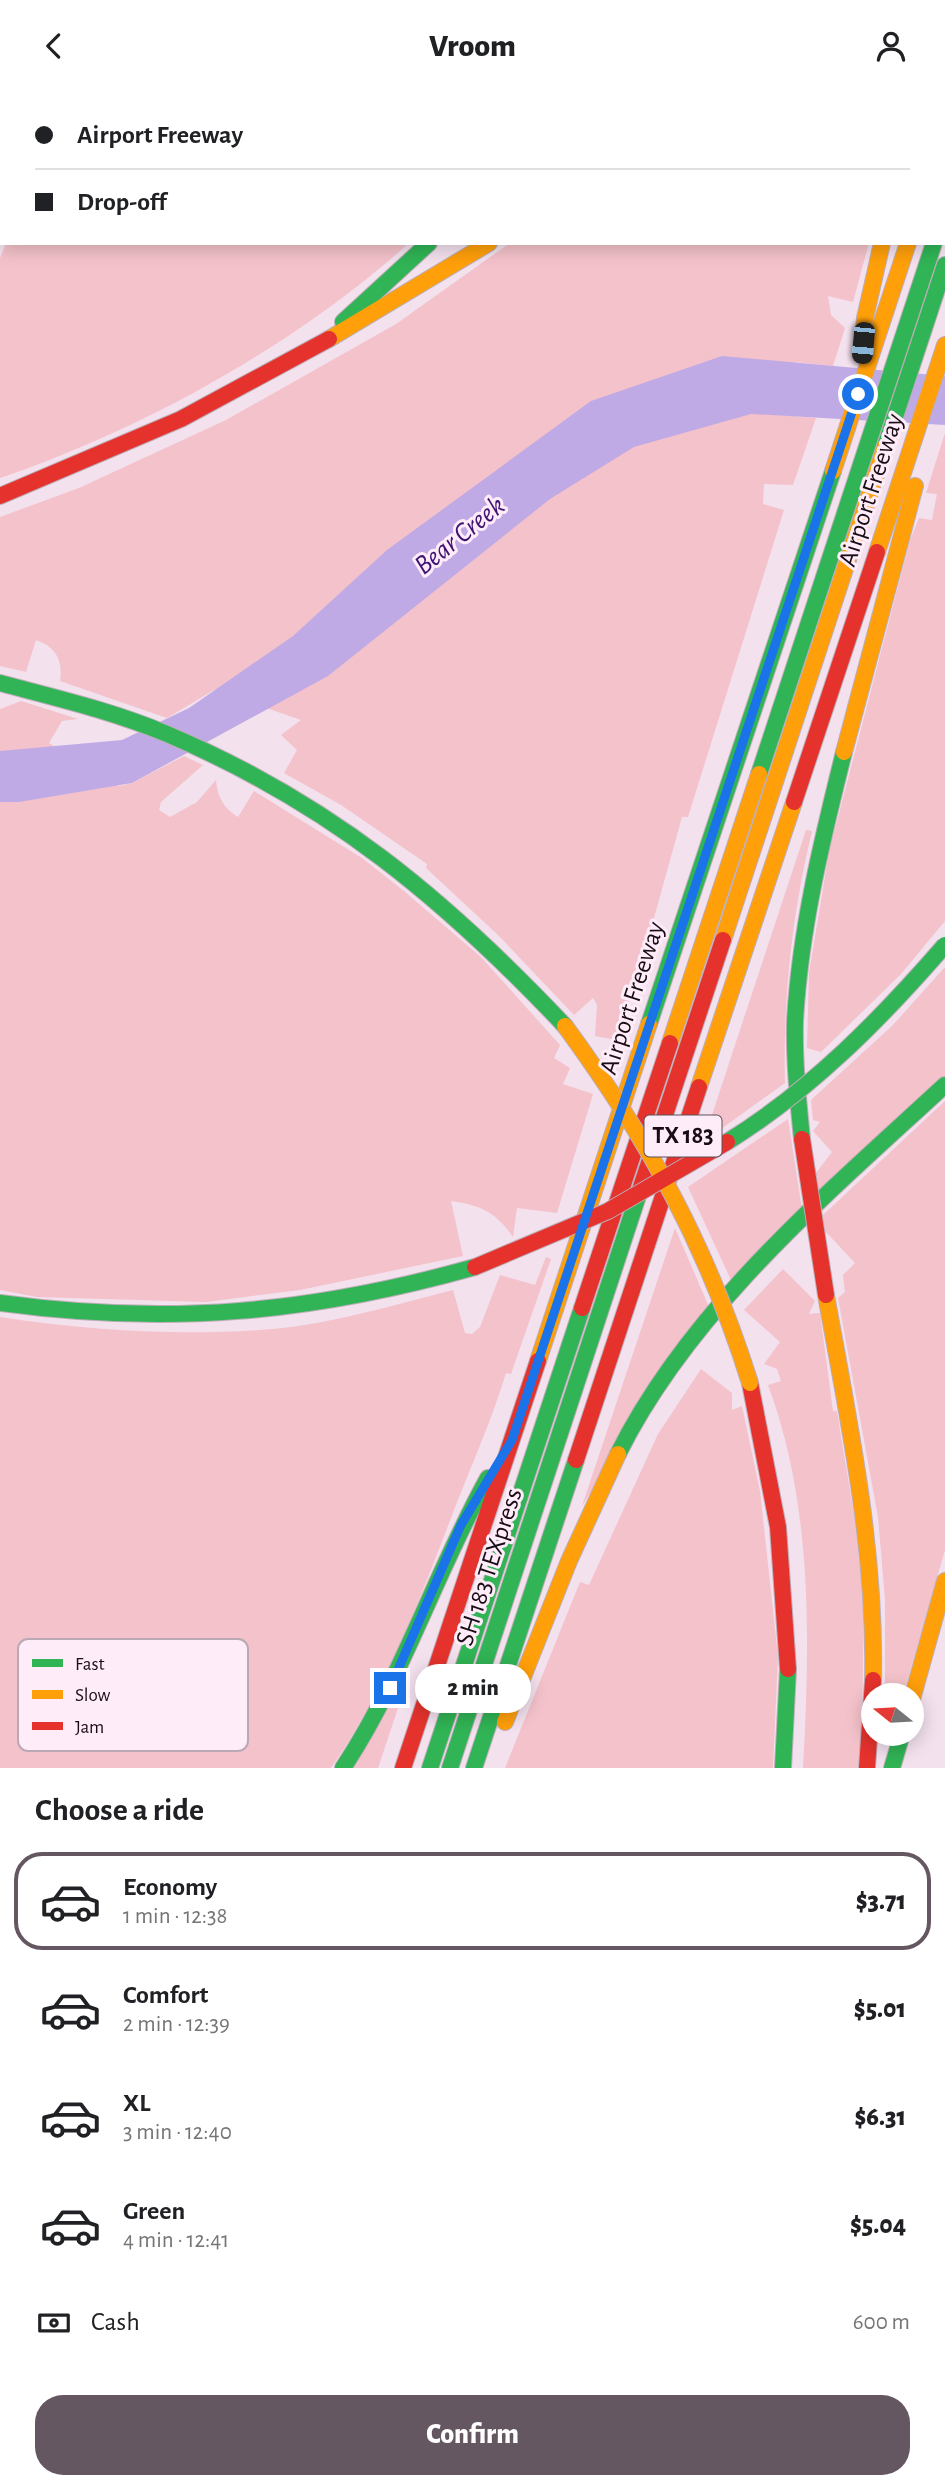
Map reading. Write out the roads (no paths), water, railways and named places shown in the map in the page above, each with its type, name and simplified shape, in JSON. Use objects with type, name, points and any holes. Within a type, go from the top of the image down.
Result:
[{"type":"main road","points":[[323,342],[427,245]]},
{"type":"main road","points":[[0,496],[181,419],[378,312],[486,245]]},
{"type":"main road","points":[[858,394],[865,318],[882,245]]},
{"type":"main road","name":"Airport Freeway","points":[[403,1768],[907,245]]},
{"type":"main road","name":"SH 183 TEXpress","points":[[430,1768],[933,245]]},
{"type":"main road","name":"SH 183 TEXpress","points":[[450,1768],[945,265]]},
{"type":"main road","name":"Airport Freeway","points":[[474,1768],[945,345]]},
{"type":"main road","points":[[867,1768],[874,1663],[872,1591],[863,1510],[802,1139],[795,1065],[796,1019],[807,920],[843,754],[880,605],[945,391]]},
{"type":"main road","points":[[1,683],[59,696],[124,717],[184,741],[317,808],[411,876],[488,943],[565,1026],[609,1084],[681,1204],[711,1266],[750,1383],[770,1467],[783,1553],[790,1641],[783,1768]]},
{"type":"main road","points":[[0,1303],[86,1314],[221,1315],[328,1304],[382,1294],[475,1268],[563,1233],[702,1160],[830,1065],[919,977],[945,945]]},
{"type":"main road","points":[[485,1768],[592,1515],[644,1406],[711,1317],[834,1187],[945,1085]]},
{"type":"main road","points":[[343,1768],[372,1724],[398,1671],[461,1525],[512,1440]]},
{"type":"main road","points":[[916,1683],[945,1581]]},
{"type":"main road","points":[[892,1768],[898,1747]]},
{"type":"water","name":"Bear Creek","points":[[722,356],[945,376],[945,425],[751,414],[634,447],[550,499],[328,676],[132,783],[19,802],[0,802],[0,751],[122,740],[189,708],[293,636],[387,550],[591,401]]}]
